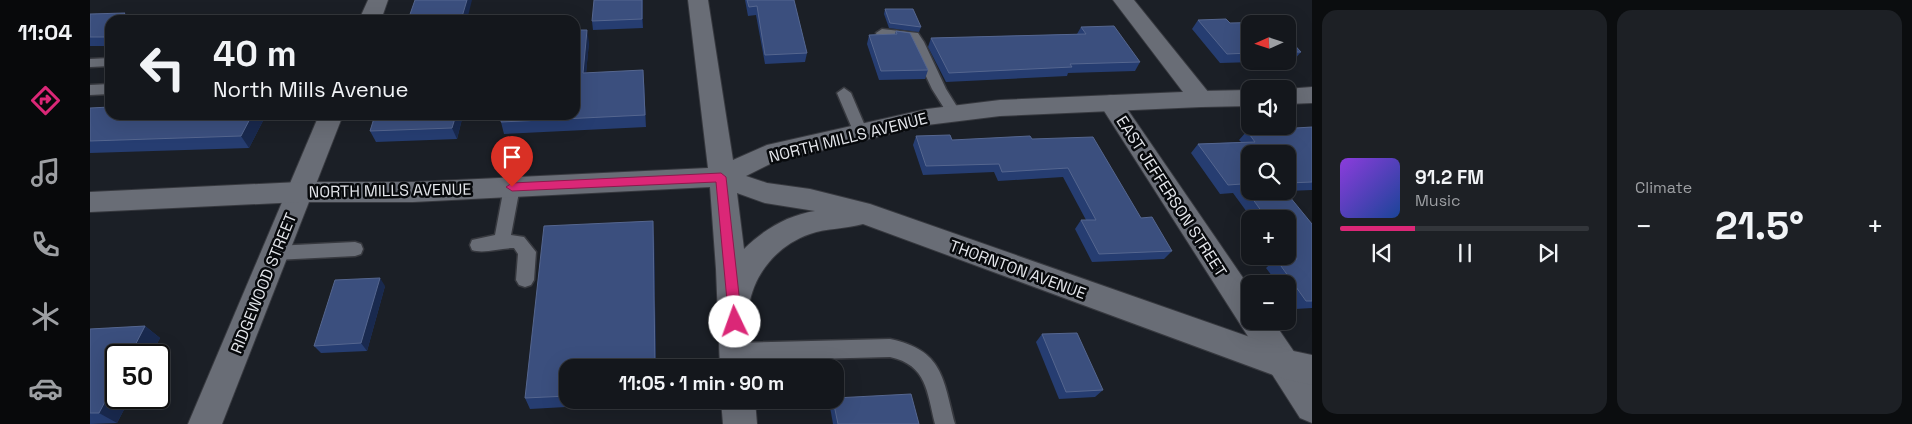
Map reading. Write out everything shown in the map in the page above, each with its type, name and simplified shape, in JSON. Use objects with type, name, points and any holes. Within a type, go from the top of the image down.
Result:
[{"type":"street","points":[[372,15],[378,0]]},
{"type":"street","points":[[698,0],[700,25],[713,105],[735,307],[736,359]]},
{"type":"street","points":[[1123,0],[1201,99]]},
{"type":"street","points":[[1296,96],[1312,96]]},
{"type":"street","name":"NORTH MILLS AVENUE","points":[[90,202],[300,192],[413,192],[721,177],[767,154],[954,113],[1000,108],[1241,98]]},
{"type":"street","name":"EAST JEFFERSON STREET","points":[[1112,103],[1241,299]]},
{"type":"street","name":"RIDGEWOOD STREET","points":[[205,424],[329,120]]},
{"type":"street","name":"THORNTON AVENUE","points":[[721,177],[765,193],[810,199],[870,215],[1298,367]]},
{"type":"street","points":[[735,307],[742,274],[755,256],[780,235],[806,223],[870,215]]},
{"type":"street","points":[[1263,330],[1298,367],[1312,407]]},
{"type":"street","points":[[739,409],[740,424]]},
{"type":"lane","points":[[882,33],[913,36],[918,42],[939,89],[954,113]]},
{"type":"lane","points":[[90,63],[105,62]]},
{"type":"lane","points":[[90,90],[105,89]]},
{"type":"lane","points":[[844,93],[862,133]]},
{"type":"lane","points":[[502,241],[512,187]]},
{"type":"lane","points":[[478,245],[502,241],[518,242],[527,252],[525,280]]},
{"type":"lane","points":[[275,253],[355,249]]},
{"type":"lane","points":[[749,359],[890,348],[908,350],[919,357],[929,370],[945,424]]},
{"type":"building","points":[[415,0],[467,0],[462,15],[410,15]]},
{"type":"building","points":[[594,0],[642,0],[642,19],[592,21]]},
{"type":"building","points":[[747,0],[794,0],[807,53],[765,55],[757,6],[749,7]]},
{"type":"building","points":[[885,9],[913,9],[921,27],[890,23]]},
{"type":"building","points":[[125,13],[123,15],[105,15],[105,37],[90,37],[90,14]]},
{"type":"building","points":[[1226,19],[1230,23],[1241,23],[1241,53],[1227,54],[1198,20]]},
{"type":"building","points":[[1114,26],[1140,62],[1070,64],[1072,67],[949,73],[931,38],[1086,34],[1081,27]]},
{"type":"building","points":[[580,30],[587,30],[583,73],[643,70],[645,115],[580,118]]},
{"type":"building","points":[[896,31],[910,33],[928,70],[881,71],[869,35],[897,34]]},
{"type":"building","points":[[105,107],[105,120],[249,120],[241,136],[90,141],[90,108]]},
{"type":"building","points":[[373,120],[454,120],[452,128],[370,131]]},
{"type":"building","points":[[501,120],[542,120],[501,122]]},
{"type":"building","points":[[1312,127],[1312,182],[1296,183],[1296,145],[1241,145],[1241,184],[1228,185],[1198,144],[1255,142],[1250,135],[1296,135],[1296,128]]},
{"type":"building","points":[[950,135],[952,140],[1030,136],[1032,139],[1093,137],[1141,218],[1152,217],[1172,251],[1099,254],[1081,220],[1096,220],[1068,168],[1002,172],[999,164],[926,166],[916,136]]},
{"type":"building","points":[[1253,200],[1292,200],[1312,224],[1312,301],[1306,301],[1296,287],[1296,275],[1287,275],[1280,265],[1296,265],[1296,210],[1261,210]]},
{"type":"building","points":[[653,221],[655,359],[559,359],[559,396],[525,398],[544,226]]},
{"type":"building","points":[[380,278],[361,343],[314,346],[335,280]]},
{"type":"building","points":[[145,326],[136,344],[105,344],[105,402],[99,413],[90,413],[90,329]]},
{"type":"building","points":[[1077,333],[1103,390],[1066,392],[1042,334]]},
{"type":"building","points":[[911,394],[919,424],[838,424],[835,409],[844,409],[844,398]]},
{"type":"route","points":[[512,187],[721,177],[735,322]]}]
